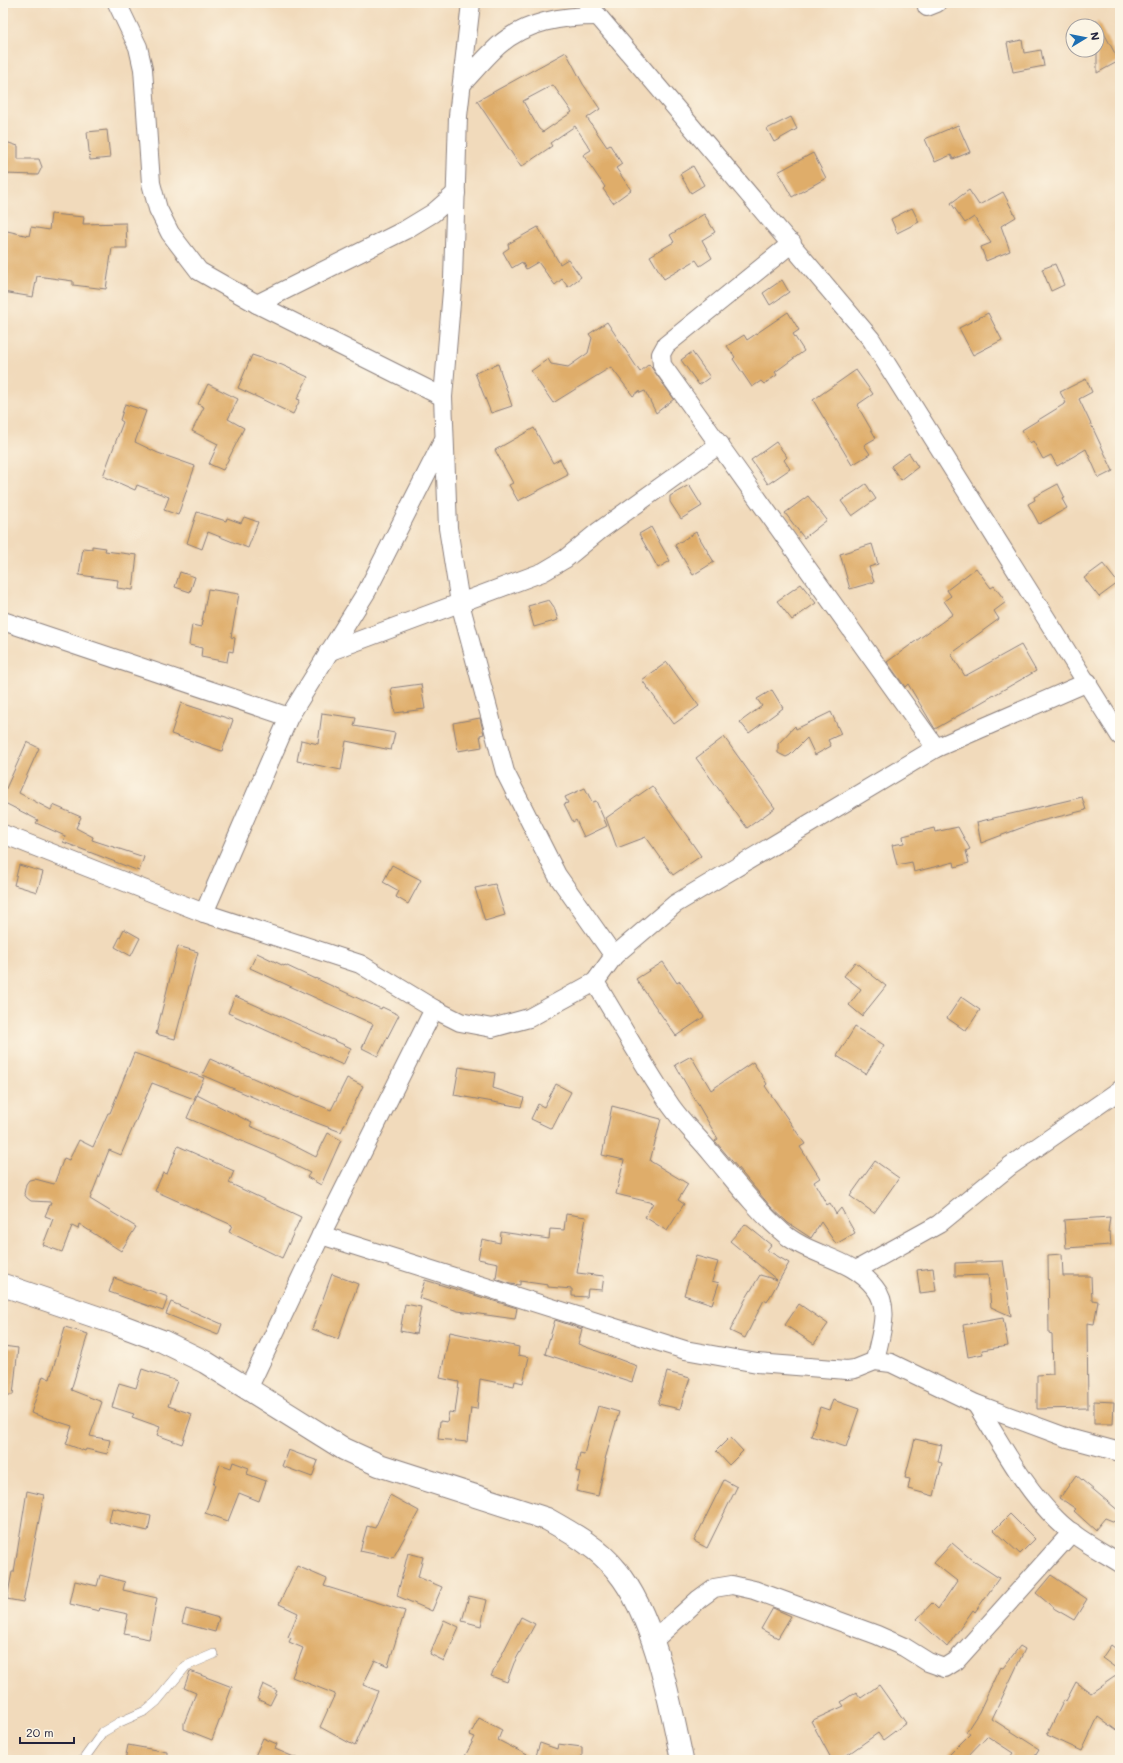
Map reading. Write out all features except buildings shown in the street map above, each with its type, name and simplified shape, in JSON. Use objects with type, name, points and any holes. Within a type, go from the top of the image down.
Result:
[{"type":"street","points":[[117,3],[138,47],[143,68],[150,183],[158,209],[170,233],[199,270],[257,304],[443,397]]},
{"type":"street","points":[[471,3],[458,116],[453,279],[443,397],[448,528],[460,603],[505,772],[557,875],[614,956]]},
{"type":"street","points":[[462,84],[499,45],[521,31],[546,21],[577,16],[593,10],[871,339],[1088,682],[1113,708],[1120,736]]},
{"type":"street","points":[[257,304],[405,230],[433,213],[456,193]]},
{"type":"street","points":[[792,244],[666,345],[661,354],[662,364],[936,748]]},
{"type":"street","points":[[204,913],[289,717],[367,591],[445,438]]},
{"type":"street","points":[[328,652],[543,572],[565,560],[599,531],[720,444]]},
{"type":"street","points":[[3,621],[289,717]]},
{"type":"street","points":[[3,834],[204,913],[360,964],[434,1009],[460,1022],[492,1028],[529,1018],[595,982],[614,956],[675,904],[936,748],[1088,682]]},
{"type":"street","points":[[595,982],[671,1106],[757,1206],[780,1231],[797,1244],[825,1254],[856,1270],[875,1288],[883,1300],[884,1316],[875,1361]]},
{"type":"street","points":[[248,1389],[320,1235],[434,1009]]},
{"type":"street","points":[[856,1270],[939,1224],[1010,1166],[1120,1090]]},
{"type":"street","points":[[320,1235],[685,1350],[757,1363],[847,1370],[855,1369],[875,1361],[891,1363],[976,1404],[1068,1438],[1120,1452]]},
{"type":"street","points":[[3,1285],[162,1341],[205,1362],[344,1449],[379,1465],[547,1519],[572,1533],[597,1551],[618,1572],[638,1604],[653,1641],[671,1707],[682,1760]]},
{"type":"street","points":[[976,1404],[1015,1466],[1044,1507],[1072,1532],[1120,1563]]},
{"type":"street","points":[[653,1641],[699,1599],[714,1588],[732,1585],[754,1590],[877,1635],[904,1647],[928,1662],[945,1668],[956,1661],[1072,1532]]},
{"type":"lane","points":[[83,1760],[103,1732],[120,1722],[145,1711],[156,1702],[186,1666],[214,1654]]}]
